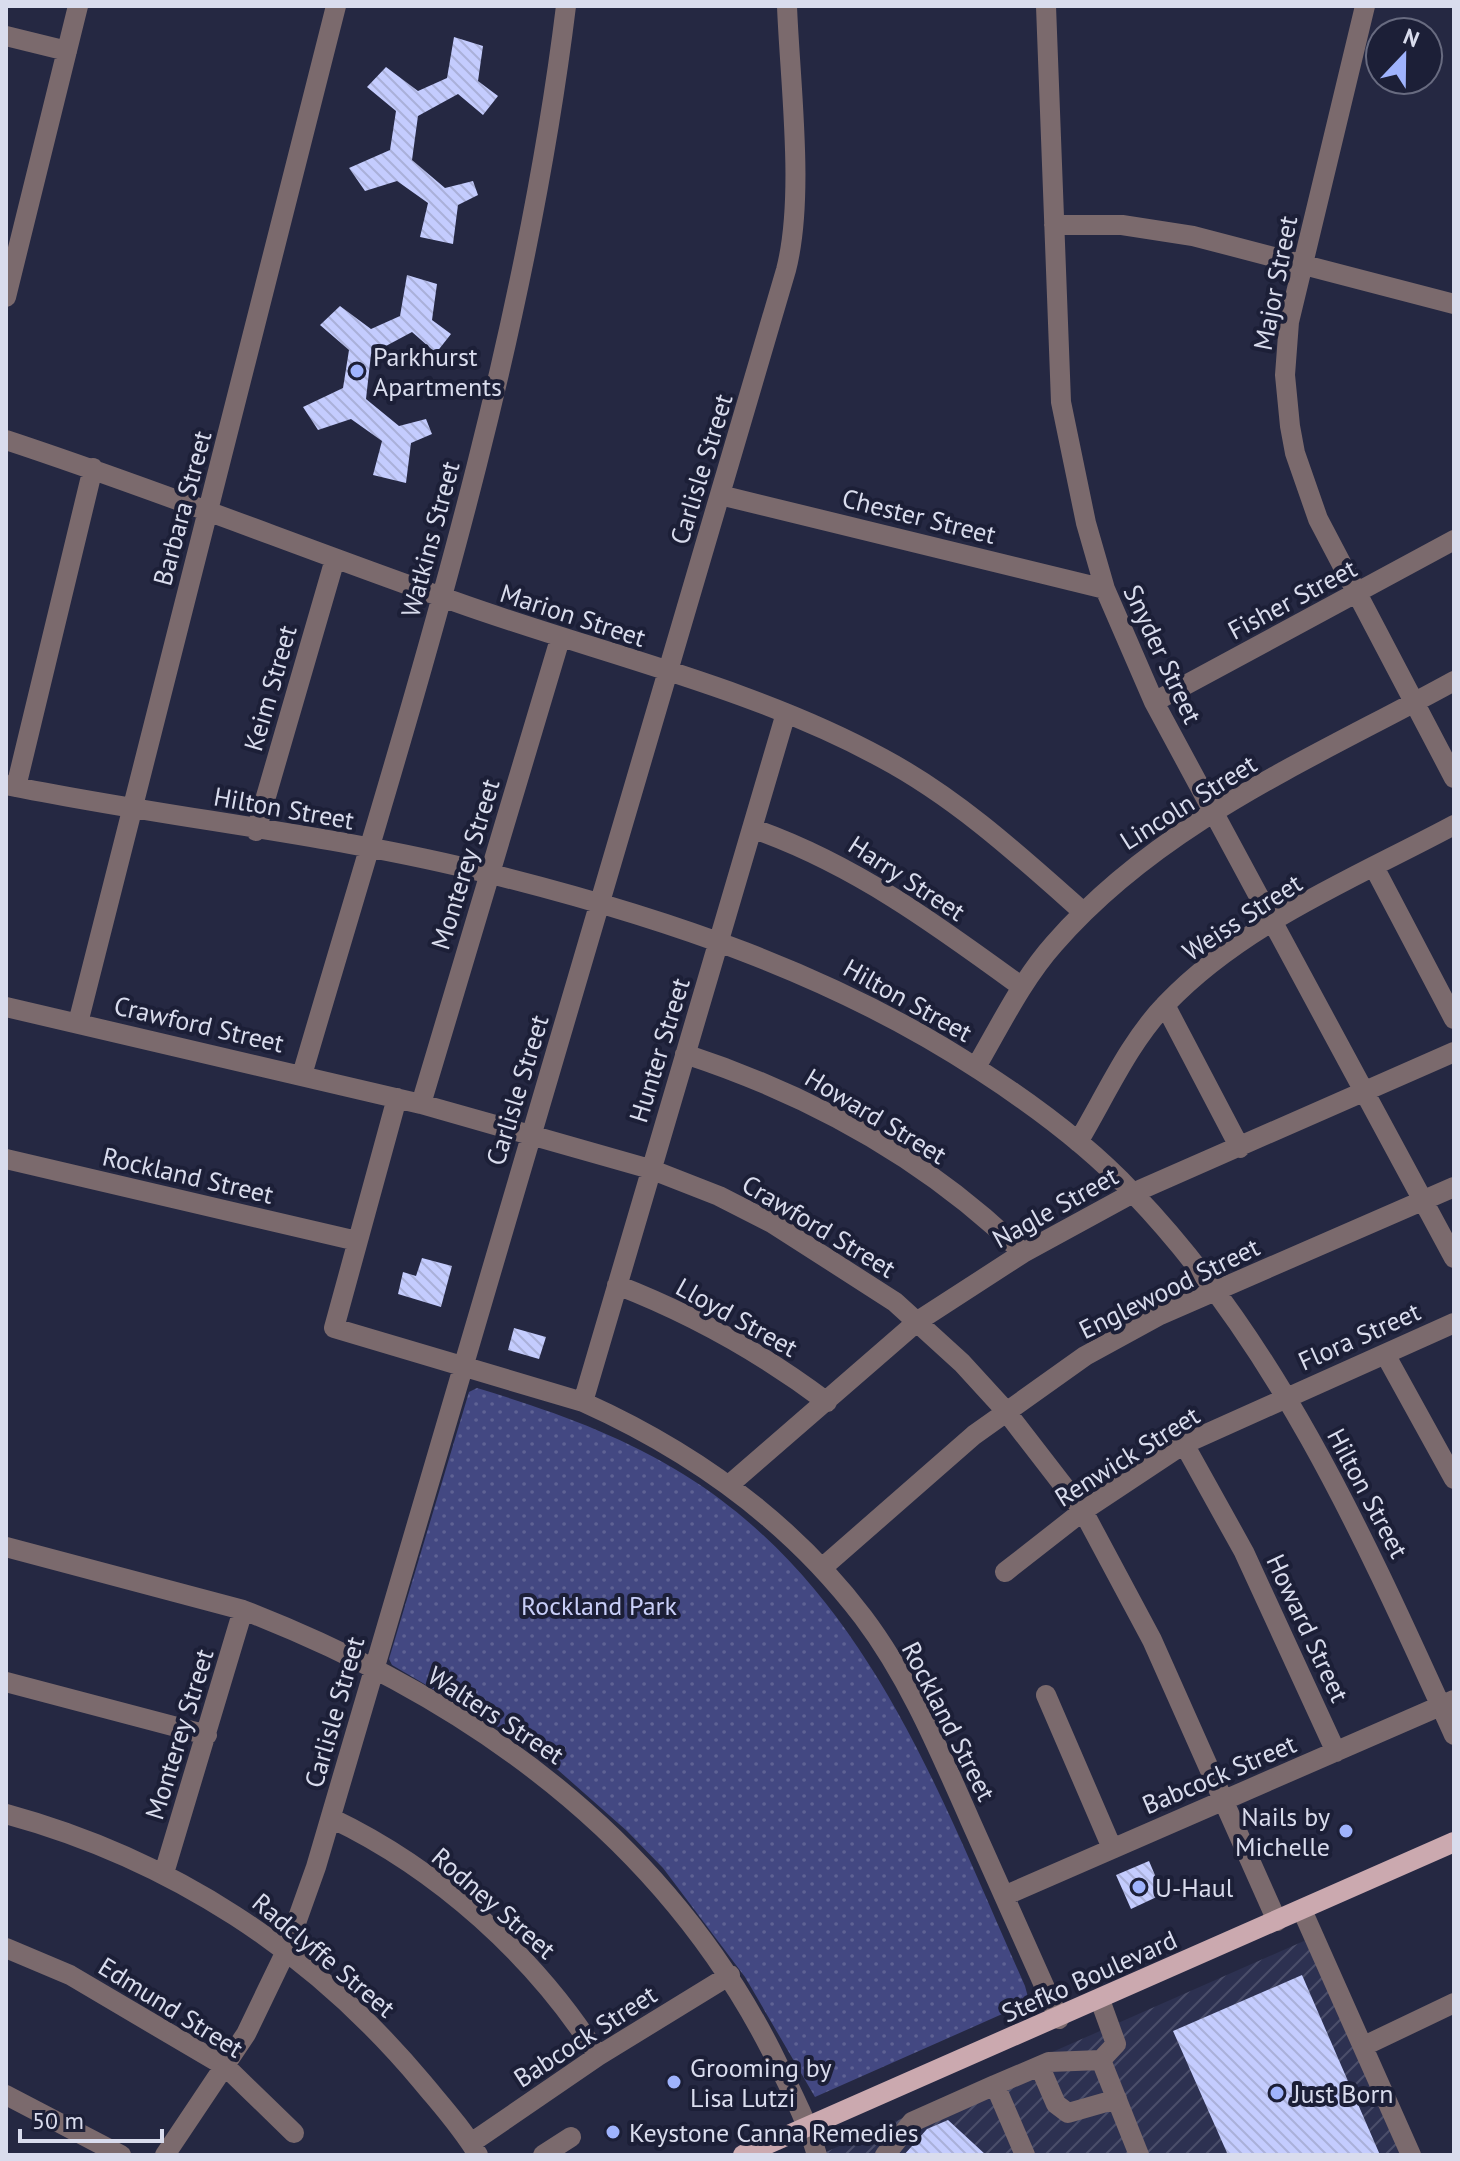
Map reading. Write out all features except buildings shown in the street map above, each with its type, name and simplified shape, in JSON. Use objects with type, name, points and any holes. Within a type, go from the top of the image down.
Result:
[{"type":"main road","name":"Stefko Boulevard","points":[[743,2155],[1059,2019],[1454,1842]]},
{"type":"street","points":[[6,297],[78,6]]},
{"type":"street","name":"Barbara Street","points":[[78,1023],[336,6]]},
{"type":"street","name":"Watkins Street","points":[[302,1075],[461,532],[532,227],[566,6]]},
{"type":"street","name":"Carlisle Street","points":[[165,2155],[226,2067],[286,1951],[331,1818],[720,495],[794,239],[787,6]]},
{"type":"street","name":"Snyder Street","points":[[1046,6],[1061,402],[1086,523],[1105,589],[1154,702],[1454,1258]]},
{"type":"street","name":"Major Street","points":[[1365,6],[1288,335],[1285,375],[1290,426],[1295,453],[1318,519],[1355,595],[1454,778]]},
{"type":"street","points":[[6,36],[67,51]]},
{"type":"street","points":[[1054,225],[1122,225],[1193,236],[1454,304]]},
{"type":"street","name":"Marion Street","points":[[6,440],[93,468],[442,598],[786,713],[885,759],[998,837],[1083,912]]},
{"type":"street","points":[[11,786],[93,468]]},
{"type":"street","name":"Chester Street","points":[[720,495],[1105,589]]},
{"type":"street","name":"Fisher Street","points":[[1154,702],[1454,540]]},
{"type":"street","name":"Keim Street","points":[[256,831],[335,559]]},
{"type":"street","name":"Monterey Street","points":[[421,1104],[560,639]]},
{"type":"street","name":"Lincoln Street","points":[[976,1067],[1022,987],[1052,946],[1083,912],[1143,858],[1212,812],[1454,681]]},
{"type":"street","name":"Hunter Street","points":[[583,1402],[786,713]]},
{"type":"street","name":"Hilton Street","points":[[11,786],[489,873],[599,904],[719,942],[850,994],[976,1067],[1078,1142],[1133,1193],[1215,1292],[1285,1397],[1344,1497],[1448,1703],[1454,1735]]},
{"type":"street","name":"Weiss Street","points":[[1078,1142],[1165,1005],[1216,961],[1272,923],[1454,825]]},
{"type":"street","name":"Harry Street","points":[[754,829],[832,859],[872,883],[1022,987]]},
{"type":"street","points":[[1374,867],[1454,1019]]},
{"type":"street","points":[[1165,1005],[1240,1148]]},
{"type":"street","name":"Crawford Street","points":[[6,1007],[421,1104],[650,1169],[719,1196],[772,1223],[853,1272],[918,1321],[1005,1410],[1083,1511],[1152,1640],[1277,1921]]},
{"type":"street","name":"Nagle Street","points":[[729,1485],[918,1321],[1023,1253],[1133,1193],[1454,1052]]},
{"type":"street","name":"Howard Street","points":[[685,1054],[761,1080],[841,1120],[967,1203],[1023,1253]]},
{"type":"street","points":[[357,1241],[397,1098]]},
{"type":"street","name":"Rockland Street","points":[[6,1159],[357,1241],[334,1328],[583,1402],[655,1437],[729,1485],[822,1568],[863,1618],[902,1676],[1059,2019]]},
{"type":"street","name":"Englewood Street","points":[[822,1568],[1005,1410],[1085,1356],[1160,1315],[1454,1187]]},
{"type":"street","name":"Lloyd Street","points":[[617,1285],[727,1337],[777,1365],[827,1402]]},
{"type":"street","name":"Flora Street","points":[[1285,1397],[1454,1323]]},
{"type":"street","points":[[1385,1354],[1454,1479]]},
{"type":"street","name":"Renwick Street","points":[[1005,1572],[1083,1511],[1184,1444],[1285,1397]]},
{"type":"street","name":"Howard Street","points":[[1184,1444],[1244,1552],[1336,1752]]},
{"type":"street","name":"Walters Street","points":[[6,1547],[243,1610],[326,1646],[478,1729],[562,1788],[667,1892],[730,1975],[809,2126],[817,2155]]},
{"type":"street","name":"Monterey Street","points":[[164,1873],[243,1610]]},
{"type":"street","points":[[6,1682],[207,1735]]},
{"type":"street","points":[[1046,1695],[1112,1848]]},
{"type":"street","name":"Babcock Street","points":[[1004,1896],[1448,1703]]},
{"type":"street","name":"Radclyffe Street","points":[[6,1814],[78,1837],[164,1873],[218,1903],[286,1951],[391,2047],[475,2149]]},
{"type":"street","name":"Rodney Street","points":[[331,1818],[361,1832],[403,1860],[475,1916],[548,1985],[598,2056]]},
{"type":"street","points":[[1302,1910],[1411,2155]]},
{"type":"street","name":"Edmund Street","points":[[6,1948],[70,1975],[226,2067],[294,2133]]},
{"type":"street","name":"Babcock Street","points":[[475,2149],[598,2056],[730,1975]]},
{"type":"street","points":[[885,2155],[912,2122],[995,2085],[1049,2062],[1101,2060],[1116,2044],[1100,2000]]},
{"type":"street","points":[[1364,2046],[1454,2003]]},
{"type":"street","points":[[1101,2060],[1139,2155]]},
{"type":"street","points":[[1040,2067],[1056,2104],[1068,2113],[1117,2099]]},
{"type":"street","points":[[995,2085],[1025,2155]]},
{"type":"street","points":[[6,2095],[121,2155]]},
{"type":"street","points":[[543,2155],[571,2137]]},
{"type":"shaded area","points":[[1313,1937],[1409,2155],[819,2155]]},
{"type":"green space","name":"Rockland Park","points":[[477,1388],[583,1424],[659,1460],[748,1521],[803,1576],[851,1637],[892,1702],[962,1842],[1029,2001],[815,2097],[745,1977],[663,1868],[627,1831],[532,1747],[392,1665],[389,1659],[469,1392]]},
{"type":"place","name":"Parkhurst Apartments","points":[[357,371]]},
{"type":"place","name":"Nails by Michelle","points":[[1346,1831]]},
{"type":"place","name":"U-Haul","points":[[1139,1887]]},
{"type":"place","name":"Grooming by Lisa Lutzi","points":[[674,2082]]},
{"type":"place","name":"Just Born","points":[[1277,2093]]},
{"type":"place","name":"Keystone Canna Remedies","points":[[613,2132]]}]
